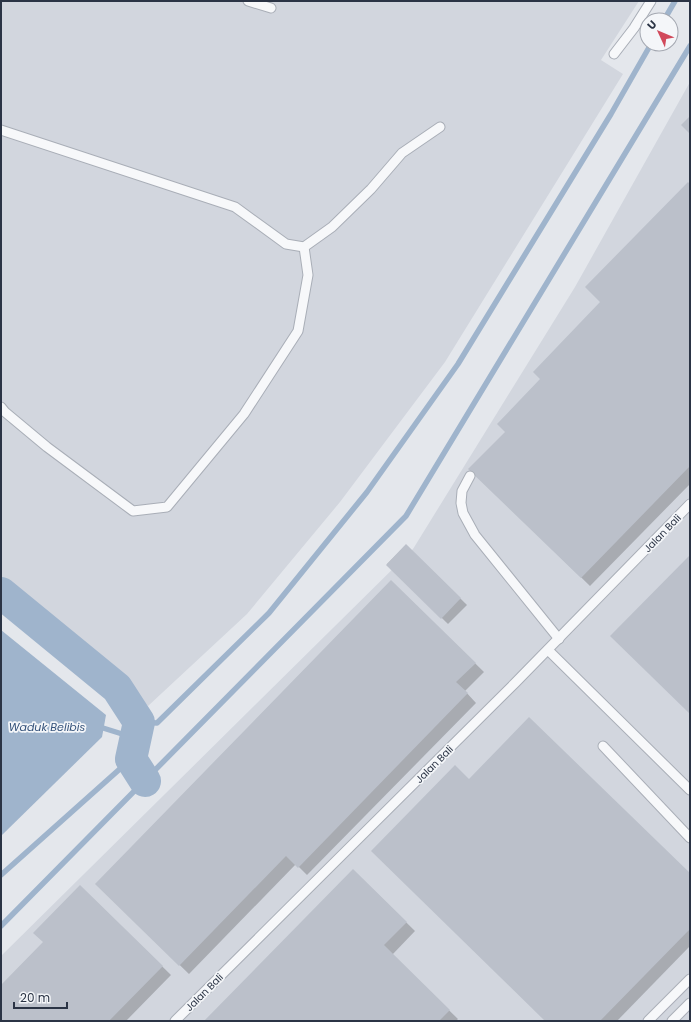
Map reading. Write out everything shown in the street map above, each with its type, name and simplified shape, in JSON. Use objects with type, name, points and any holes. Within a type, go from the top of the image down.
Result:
[{"type":"lane","points":[[248,1],[271,8]]},
{"type":"lane","points":[[614,54],[634,28],[651,1]]},
{"type":"lane","points":[[1,130],[235,207],[286,244],[304,247],[337,222],[371,189],[402,153],[440,127]]},
{"type":"lane","points":[[1,407],[47,448],[133,511],[167,507],[244,414],[298,331],[308,275],[304,247]]},
{"type":"lane","points":[[470,476],[462,491],[461,503],[463,513],[475,535],[559,639]]},
{"type":"lane","name":"Jalan Bali","points":[[175,1021],[559,639],[690,504]]},
{"type":"lane","points":[[548,650],[690,790]]},
{"type":"lane","points":[[603,746],[690,838]]},
{"type":"lane","points":[[648,1021],[690,979]]},
{"type":"lane","points":[[672,1021],[690,1003]]},
{"type":"shaded area","points":[[1,1],[639,1],[601,60],[623,74],[445,362],[340,502],[247,614],[148,706],[118,676],[1,583]]},
{"type":"shaded area","points":[[690,82],[690,1021],[1,1021],[1,956],[413,549],[575,287]]},
{"type":"water","name":"Waduk Belibis","points":[[1,630],[106,715],[102,737],[1,836]]},
{"type":"building","points":[[690,116],[690,134],[681,125]]},
{"type":"building","points":[[688,182],[690,184],[690,466],[581,578],[468,469],[505,432],[497,424],[540,379],[533,372],[600,302],[585,287]]},
{"type":"building","points":[[406,544],[461,598],[441,619],[386,565]]},
{"type":"building","points":[[690,555],[690,714],[610,636]]},
{"type":"building","points":[[391,580],[476,663],[456,682],[468,693],[298,868],[286,856],[179,966],[95,884]]},
{"type":"building","points":[[529,717],[690,873],[690,929],[600,1021],[545,1021],[371,851],[455,765],[469,779]]},
{"type":"building","points":[[353,869],[407,922],[384,945],[450,1010],[439,1021],[204,1021]]},
{"type":"building","points":[[80,885],[163,966],[109,1021],[1,1021],[1,985],[43,942],[33,933]]},
{"type":"waterway","points":[[669,12],[675,1]]},
{"type":"waterway","points":[[1,926],[406,516],[690,46]]},
{"type":"waterway","points":[[139,722],[157,723],[269,613],[367,492],[458,364],[611,114],[646,52]]},
{"type":"waterway","points":[[1,593],[117,688],[139,722],[131,759],[145,781]]},
{"type":"waterway","points":[[103,728],[135,738]]},
{"type":"waterway","points":[[1,875],[131,759]]}]
